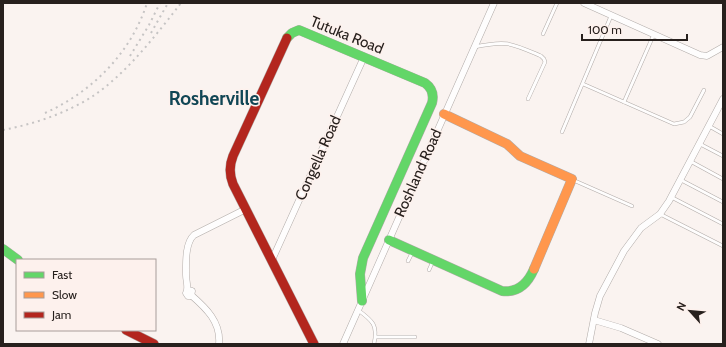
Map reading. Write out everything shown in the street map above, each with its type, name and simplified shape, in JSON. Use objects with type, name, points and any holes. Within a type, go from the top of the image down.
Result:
[{"type":"street","name":"Roshland Road","points":[[343,344],[494,3]]},
{"type":"street","points":[[584,3],[700,55],[707,56],[723,47]]},
{"type":"street","name":"Tutuka Road","points":[[314,344],[230,178],[229,167],[286,38],[299,30],[425,83],[430,86],[432,91],[433,99],[362,258],[359,276],[360,306]]},
{"type":"street","name":"Congella Road","points":[[272,260],[364,57]]},
{"type":"street","points":[[589,344],[600,296],[627,247],[641,228],[660,214],[671,197],[709,126],[721,110],[723,100]]},
{"type":"street","points":[[389,240],[433,261],[445,263],[502,291],[511,291],[523,286],[532,274],[572,179],[520,156],[507,144],[444,114]]},
{"type":"street","points":[[219,344],[219,334],[213,318],[190,292],[186,265],[188,245],[194,235],[246,210]]},
{"type":"street","points":[[3,249],[17,259]]},
{"type":"street","points":[[594,320],[621,328],[658,344]]},
{"type":"street","points":[[128,331],[154,344]]},
{"type":"lane","points":[[543,34],[557,3]]},
{"type":"lane","points":[[562,132],[612,15]]},
{"type":"lane","points":[[624,102],[654,34]]},
{"type":"lane","points":[[474,47],[488,44],[510,43],[541,56],[545,62],[528,99]]},
{"type":"lane","points":[[582,84],[674,124],[684,122],[690,117],[704,90]]},
{"type":"lane","points":[[709,126],[723,134]]},
{"type":"lane","points":[[700,144],[723,156]]},
{"type":"lane","points":[[690,161],[723,179]]},
{"type":"lane","points":[[572,179],[632,206]]},
{"type":"lane","points":[[681,180],[723,202]]},
{"type":"lane","points":[[671,197],[723,224]]},
{"type":"lane","points":[[660,214],[723,246]]},
{"type":"lane","points":[[408,260],[413,252]]},
{"type":"lane","points":[[429,270],[433,261]]},
{"type":"lane","points":[[360,306],[373,322],[376,329],[374,344]]},
{"type":"lane","points":[[376,336],[415,338]]},
{"type":"railway","points":[[45,113],[79,94],[108,69],[131,38],[147,3]]},
{"type":"railway","points":[[130,56],[149,25],[160,3]]},
{"type":"railway","points":[[151,33],[168,3]]},
{"type":"railway","points":[[3,130],[26,125],[61,113],[83,102],[106,87],[129,65],[181,3]]},
{"type":"traffic: fast","points":[[287,38],[292,33],[299,30],[425,83],[432,92],[432,103],[363,258],[360,274],[362,301]]},
{"type":"traffic: fast","points":[[389,240],[502,291],[518,289],[529,279],[534,269]]},
{"type":"traffic: fast","points":[[3,249],[17,259]]},
{"type":"traffic: slow","points":[[444,114],[507,144],[520,156],[572,179],[534,269]]},
{"type":"traffic: jam","points":[[287,38],[233,156],[230,173],[233,184],[314,344]]},
{"type":"traffic: jam","points":[[128,331],[154,344]]},
{"type":"district","name":"Rosherville","points":[[214,98]]}]
